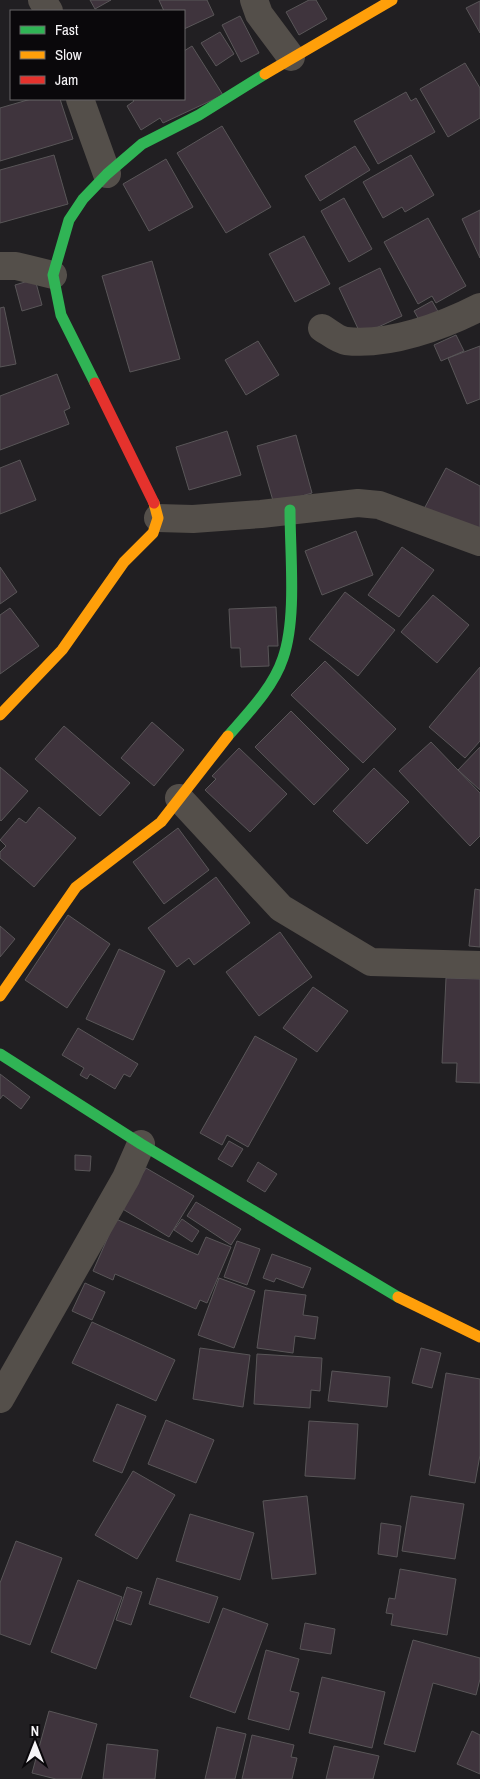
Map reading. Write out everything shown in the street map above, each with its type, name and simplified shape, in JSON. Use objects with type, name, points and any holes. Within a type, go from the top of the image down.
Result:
[{"type":"street","points":[[254,0],[259,14],[291,57]]},
{"type":"street","points":[[0,715],[62,650],[124,562],[153,533],[158,518],[154,502],[61,315],[53,275],[69,220],[82,199],[107,174],[142,144],[199,115],[291,57],[392,0]]},
{"type":"street","points":[[80,100],[107,174]]},
{"type":"street","points":[[0,266],[16,266],[53,275]]},
{"type":"street","points":[[322,328],[345,341],[390,339],[447,324],[480,307]]},
{"type":"street","points":[[158,518],[193,519],[358,503],[379,505],[480,542]]},
{"type":"street","points":[[0,996],[76,887],[161,822],[263,695],[283,660],[290,626],[290,510]]},
{"type":"street","points":[[179,798],[281,908],[371,962],[480,965]]},
{"type":"street","points":[[0,1054],[141,1144],[414,1307],[480,1337]]},
{"type":"street","points":[[0,1399],[126,1178],[141,1144]]},
{"type":"building","points":[[90,0],[111,0],[95,9]]},
{"type":"building","points":[[159,0],[207,0],[214,15],[185,29],[185,10],[164,10]]},
{"type":"building","points":[[309,0],[316,0],[327,19],[299,35],[286,12]]},
{"type":"building","points":[[480,1],[480,33],[466,8]]},
{"type":"building","points":[[240,16],[259,53],[241,62],[222,25]]},
{"type":"building","points":[[220,32],[234,54],[216,66],[201,43]]},
{"type":"building","points":[[192,46],[223,95],[163,123],[160,118],[141,130],[127,106],[133,100],[185,100],[185,50]]},
{"type":"building","points":[[465,63],[480,88],[480,118],[448,137],[420,89]]},
{"type":"building","points":[[406,92],[411,101],[416,98],[435,132],[378,164],[354,121]]},
{"type":"building","points":[[28,100],[60,100],[73,139],[0,161],[0,108]]},
{"type":"building","points":[[222,126],[271,207],[226,233],[177,153]]},
{"type":"building","points":[[355,146],[370,170],[320,201],[305,176]]},
{"type":"building","points":[[54,155],[68,204],[0,223],[0,170]]},
{"type":"building","points":[[411,155],[434,195],[405,212],[402,207],[383,218],[363,182]]},
{"type":"building","points":[[166,159],[193,207],[149,231],[123,184]]},
{"type":"building","points":[[344,198],[372,249],[349,262],[321,211]]},
{"type":"building","points":[[480,210],[480,258],[462,219]]},
{"type":"building","points":[[428,218],[466,286],[436,303],[432,296],[418,304],[384,242]]},
{"type":"building","points":[[304,236],[330,284],[295,302],[269,254]]},
{"type":"building","points":[[152,261],[180,359],[130,372],[102,276]]},
{"type":"building","points":[[380,268],[402,316],[361,335],[339,288]]},
{"type":"building","points":[[35,279],[42,305],[22,311],[15,285]]},
{"type":"building","points":[[432,301],[441,317],[423,327],[414,311]]},
{"type":"building","points":[[4,307],[16,364],[0,367],[0,308]]},
{"type":"building","points":[[456,335],[464,351],[441,361],[434,345]]},
{"type":"building","points":[[258,341],[279,375],[246,395],[225,360]]},
{"type":"building","points":[[480,346],[480,399],[467,404],[448,358]]},
{"type":"building","points":[[57,374],[70,408],[64,411],[69,424],[0,450],[0,396]]},
{"type":"building","points":[[227,431],[241,475],[189,490],[176,447]]},
{"type":"building","points":[[296,435],[312,493],[274,504],[257,446]]},
{"type":"building","points":[[20,460],[36,500],[0,514],[0,468]]},
{"type":"building","points":[[446,468],[480,486],[480,538],[424,509]]},
{"type":"building","points":[[356,531],[373,575],[322,595],[305,551]]},
{"type":"building","points":[[402,547],[434,570],[399,617],[368,595]]},
{"type":"building","points":[[0,567],[17,592],[0,604]]},
{"type":"building","points":[[345,592],[395,630],[358,676],[309,639]]},
{"type":"building","points":[[433,595],[469,625],[437,663],[401,632]]},
{"type":"building","points":[[276,607],[278,646],[268,646],[269,666],[241,667],[240,648],[231,648],[229,609]]},
{"type":"building","points":[[10,608],[39,646],[0,674],[0,615]]},
{"type":"building","points":[[325,661],[396,729],[363,763],[291,695]]},
{"type":"building","points":[[480,667],[480,741],[465,758],[429,727]]},
{"type":"building","points":[[291,711],[349,769],[314,805],[255,747]]},
{"type":"building","points":[[152,722],[184,750],[154,786],[121,758]]},
{"type":"building","points":[[64,726],[130,783],[100,816],[35,759]]},
{"type":"building","points":[[431,742],[480,793],[480,836],[470,846],[399,771]]},
{"type":"building","points":[[480,747],[480,790],[458,770]]},
{"type":"building","points":[[239,748],[287,794],[250,832],[205,790],[216,779],[212,776]]},
{"type":"building","points":[[0,767],[28,791],[1,821],[0,820]]},
{"type":"building","points":[[374,768],[409,802],[367,844],[333,811]]},
{"type":"building","points":[[39,807],[76,838],[34,887],[0,858],[0,852],[6,846],[0,840],[19,818],[26,823]]},
{"type":"building","points":[[178,828],[209,870],[164,904],[133,862]]},
{"type":"building","points":[[216,877],[250,923],[194,965],[189,958],[177,967],[148,928]]},
{"type":"building","points":[[475,889],[480,890],[480,947],[469,946]]},
{"type":"building","points":[[68,915],[110,944],[67,1008],[25,980]]},
{"type":"building","points":[[0,926],[15,939],[0,957]]},
{"type":"building","points":[[280,932],[312,977],[259,1016],[226,972]]},
{"type":"building","points":[[119,949],[165,971],[133,1040],[86,1019]]},
{"type":"building","points":[[446,978],[480,979],[480,1083],[456,1082],[457,1063],[442,1063]]},
{"type":"building","points":[[313,987],[348,1011],[317,1052],[283,1028]]},
{"type":"building","points":[[78,1028],[138,1064],[130,1077],[124,1074],[115,1089],[90,1074],[87,1079],[80,1075],[84,1068],[62,1055]]},
{"type":"building","points":[[255,1036],[297,1059],[248,1147],[227,1135],[222,1145],[200,1133]]},
{"type":"building","points":[[0,1074],[30,1097],[21,1109],[3,1095],[0,1099]]},
{"type":"building","points":[[229,1141],[243,1149],[232,1167],[218,1159]]},
{"type":"building","points":[[75,1155],[91,1156],[90,1171],[75,1170]]},
{"type":"building","points":[[258,1162],[277,1174],[265,1192],[247,1181]]},
{"type":"building","points":[[146,1168],[194,1196],[169,1237],[121,1208]]},
{"type":"building","points":[[196,1202],[241,1229],[231,1245],[187,1216]]},
{"type":"building","points":[[116,1219],[198,1255],[206,1237],[231,1247],[207,1303],[200,1300],[196,1309],[115,1274],[113,1280],[93,1271]]},
{"type":"building","points":[[182,1219],[199,1231],[192,1242],[174,1230]]},
{"type":"building","points":[[237,1241],[260,1249],[247,1285],[224,1277]]},
{"type":"building","points":[[272,1254],[311,1268],[303,1288],[276,1278],[274,1282],[263,1278]]},
{"type":"building","points":[[219,1278],[255,1291],[234,1348],[198,1335]]},
{"type":"building","points":[[85,1283],[105,1292],[92,1320],[72,1311]]},
{"type":"building","points":[[265,1290],[306,1295],[303,1315],[318,1317],[315,1339],[295,1336],[293,1353],[257,1348]]},
{"type":"building","points":[[92,1322],[175,1360],[156,1401],[72,1363]]},
{"type":"building","points":[[200,1348],[250,1355],[243,1407],[193,1399]]},
{"type":"building","points":[[421,1348],[441,1353],[432,1388],[412,1383]]},
{"type":"building","points":[[257,1354],[322,1358],[320,1391],[311,1390],[310,1408],[254,1404]]},
{"type":"building","points":[[332,1371],[390,1377],[387,1407],[328,1401]]},
{"type":"building","points":[[446,1373],[480,1379],[480,1455],[475,1483],[429,1475]]},
{"type":"building","points":[[117,1404],[146,1416],[122,1473],[93,1461]]},
{"type":"building","points":[[166,1420],[214,1440],[196,1483],[148,1464]]},
{"type":"building","points":[[309,1421],[358,1424],[355,1479],[305,1476]]},
{"type":"building","points":[[133,1471],[175,1495],[137,1559],[95,1535]]},
{"type":"building","points":[[307,1496],[316,1574],[272,1579],[263,1501]]},
{"type":"building","points":[[411,1496],[464,1504],[455,1559],[402,1551]]},
{"type":"building","points":[[190,1514],[254,1533],[240,1580],[176,1561]]},
{"type":"building","points":[[381,1523],[401,1526],[397,1557],[378,1554]]},
{"type":"building","points":[[16,1541],[62,1558],[30,1645],[0,1634],[0,1583]]},
{"type":"building","points":[[400,1569],[456,1579],[447,1635],[391,1625],[393,1614],[386,1613],[389,1598],[395,1599]]},
{"type":"building","points":[[157,1578],[218,1597],[209,1623],[149,1604]]},
{"type":"building","points":[[78,1580],[122,1597],[96,1669],[51,1652]]},
{"type":"building","points":[[127,1587],[142,1592],[131,1625],[116,1620]]},
{"type":"building","points":[[223,1608],[268,1624],[235,1713],[190,1697]]},
{"type":"building","points":[[305,1623],[335,1629],[331,1654],[300,1649]]},
{"type":"building","points":[[413,1640],[480,1658],[480,1679],[476,1695],[433,1683],[415,1752],[384,1744]]},
{"type":"building","points":[[266,1650],[299,1659],[290,1691],[299,1693],[289,1730],[248,1719]]},
{"type":"building","points":[[322,1677],[385,1692],[372,1748],[309,1733]]},
{"type":"building","points":[[49,1711],[97,1724],[81,1779],[56,1779],[32,1773]]},
{"type":"building","points":[[217,1727],[246,1734],[235,1779],[205,1779]]},
{"type":"building","points":[[472,1731],[480,1735],[480,1774],[457,1764]]},
{"type":"building","points":[[252,1735],[294,1745],[291,1757],[297,1758],[292,1779],[242,1779]]},
{"type":"building","points":[[107,1744],[158,1750],[155,1779],[103,1779]]},
{"type":"building","points":[[334,1746],[379,1756],[373,1779],[326,1779]]},
{"type":"traffic: fast","points":[[95,383],[61,315],[53,275],[69,220],[83,199],[107,174],[142,144],[199,115],[265,74]]},
{"type":"traffic: fast","points":[[228,736],[266,690],[279,669],[283,658],[290,624],[291,605],[290,510]]},
{"type":"traffic: fast","points":[[0,1054],[141,1144],[398,1297]]},
{"type":"traffic: slow","points":[[265,74],[392,0]]},
{"type":"traffic: slow","points":[[0,715],[62,650],[124,562],[153,533],[158,518],[154,503]]},
{"type":"traffic: slow","points":[[0,996],[76,887],[161,822],[228,736]]},
{"type":"traffic: slow","points":[[398,1297],[480,1337]]},
{"type":"traffic: jam","points":[[95,383],[154,503]]}]
